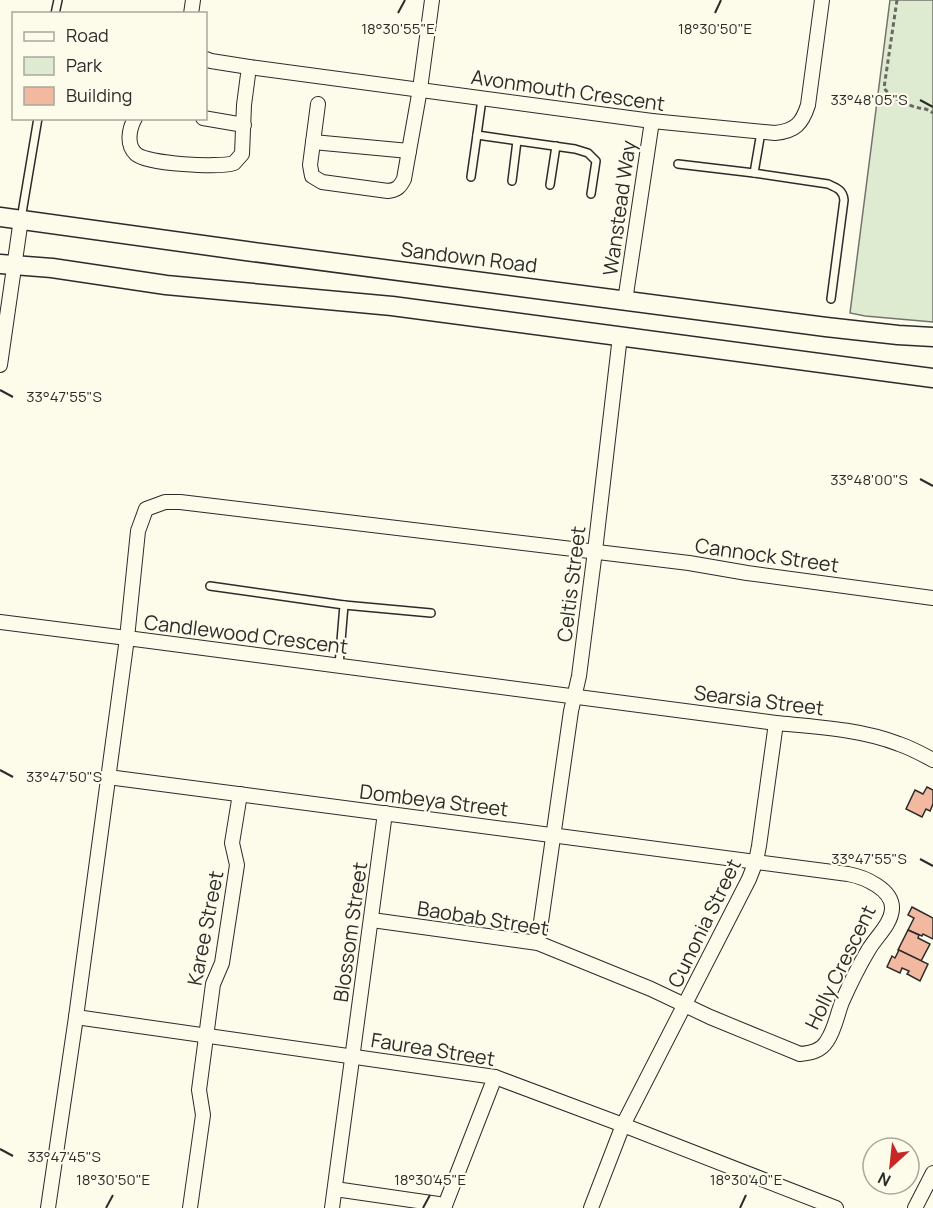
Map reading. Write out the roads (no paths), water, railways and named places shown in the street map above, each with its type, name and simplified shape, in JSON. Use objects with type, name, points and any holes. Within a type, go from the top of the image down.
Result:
[{"type":"main road","name":"Sandown Road","points":[[0,217],[210,247],[825,327],[933,337]]},
{"type":"main road","points":[[7,265],[52,268],[166,285],[392,306],[933,378]]},
{"type":"street","points":[[318,104],[310,171],[316,180],[388,191],[396,190],[401,186],[420,89],[432,0]]},
{"type":"street","name":"Avonmouth Crescent","points":[[207,59],[249,67],[482,99],[652,121],[775,133],[799,124],[806,113],[822,0]]},
{"type":"street","points":[[134,120],[129,132],[131,146],[135,154],[143,158],[193,165],[223,166],[234,163],[242,154],[244,105],[249,67]]},
{"type":"street","points":[[207,119],[244,124]]},
{"type":"street","name":"Wanstead Way","points":[[625,301],[652,121]]},
{"type":"street","points":[[313,142],[409,151]]},
{"type":"street","points":[[0,365],[7,265],[21,219]]},
{"type":"street","name":"Celtis Street","points":[[538,943],[571,711],[579,676],[620,336]]},
{"type":"street","name":"Cannock Street","points":[[127,638],[138,531],[146,509],[165,502],[595,551],[933,598]]},
{"type":"street","points":[[0,622],[127,638]]},
{"type":"street","name":"Candlewood Crescent","points":[[48,1208],[127,638],[575,696]]},
{"type":"street","name":"Searsia Street","points":[[575,696],[864,734],[900,744],[933,760]]},
{"type":"street","name":"Cunonia Street","points":[[591,1208],[623,1125],[749,879],[756,861],[776,723]]},
{"type":"street","name":"Dombeya Street","points":[[108,777],[756,861]]},
{"type":"street","name":"Karee Street","points":[[190,1208],[203,1115],[199,1090],[206,1035],[213,984],[222,963],[237,865],[232,843],[240,794]]},
{"type":"street","name":"Blossom Street","points":[[332,1208],[385,813]]},
{"type":"street","name":"Holly Crescent","points":[[685,1006],[800,1054],[812,1053],[827,1041],[842,1003],[869,949],[882,932],[892,908],[882,890],[854,875],[756,861]]},
{"type":"street","name":"Baobab Street","points":[[372,920],[538,943],[651,989],[685,1006]]},
{"type":"street","name":"Faurea Street","points":[[76,1017],[495,1077],[836,1208]]},
{"type":"street","points":[[335,1189],[445,1206],[495,1077]]},
{"type":"street","points":[[915,1208],[933,1173]]},
{"type":"lane","points":[[471,177],[482,99]]},
{"type":"lane","points":[[21,219],[38,120]]},
{"type":"lane","points":[[754,173],[760,132]]},
{"type":"lane","points":[[477,135],[584,151],[596,161],[591,194]]},
{"type":"lane","points":[[512,181],[517,141]]},
{"type":"lane","points":[[550,185],[556,146]]},
{"type":"lane","points":[[678,164],[828,184],[839,189],[844,200],[831,299]]},
{"type":"lane","points":[[210,586],[344,605],[431,614]]},
{"type":"lane","points":[[339,665],[344,605]]}]
